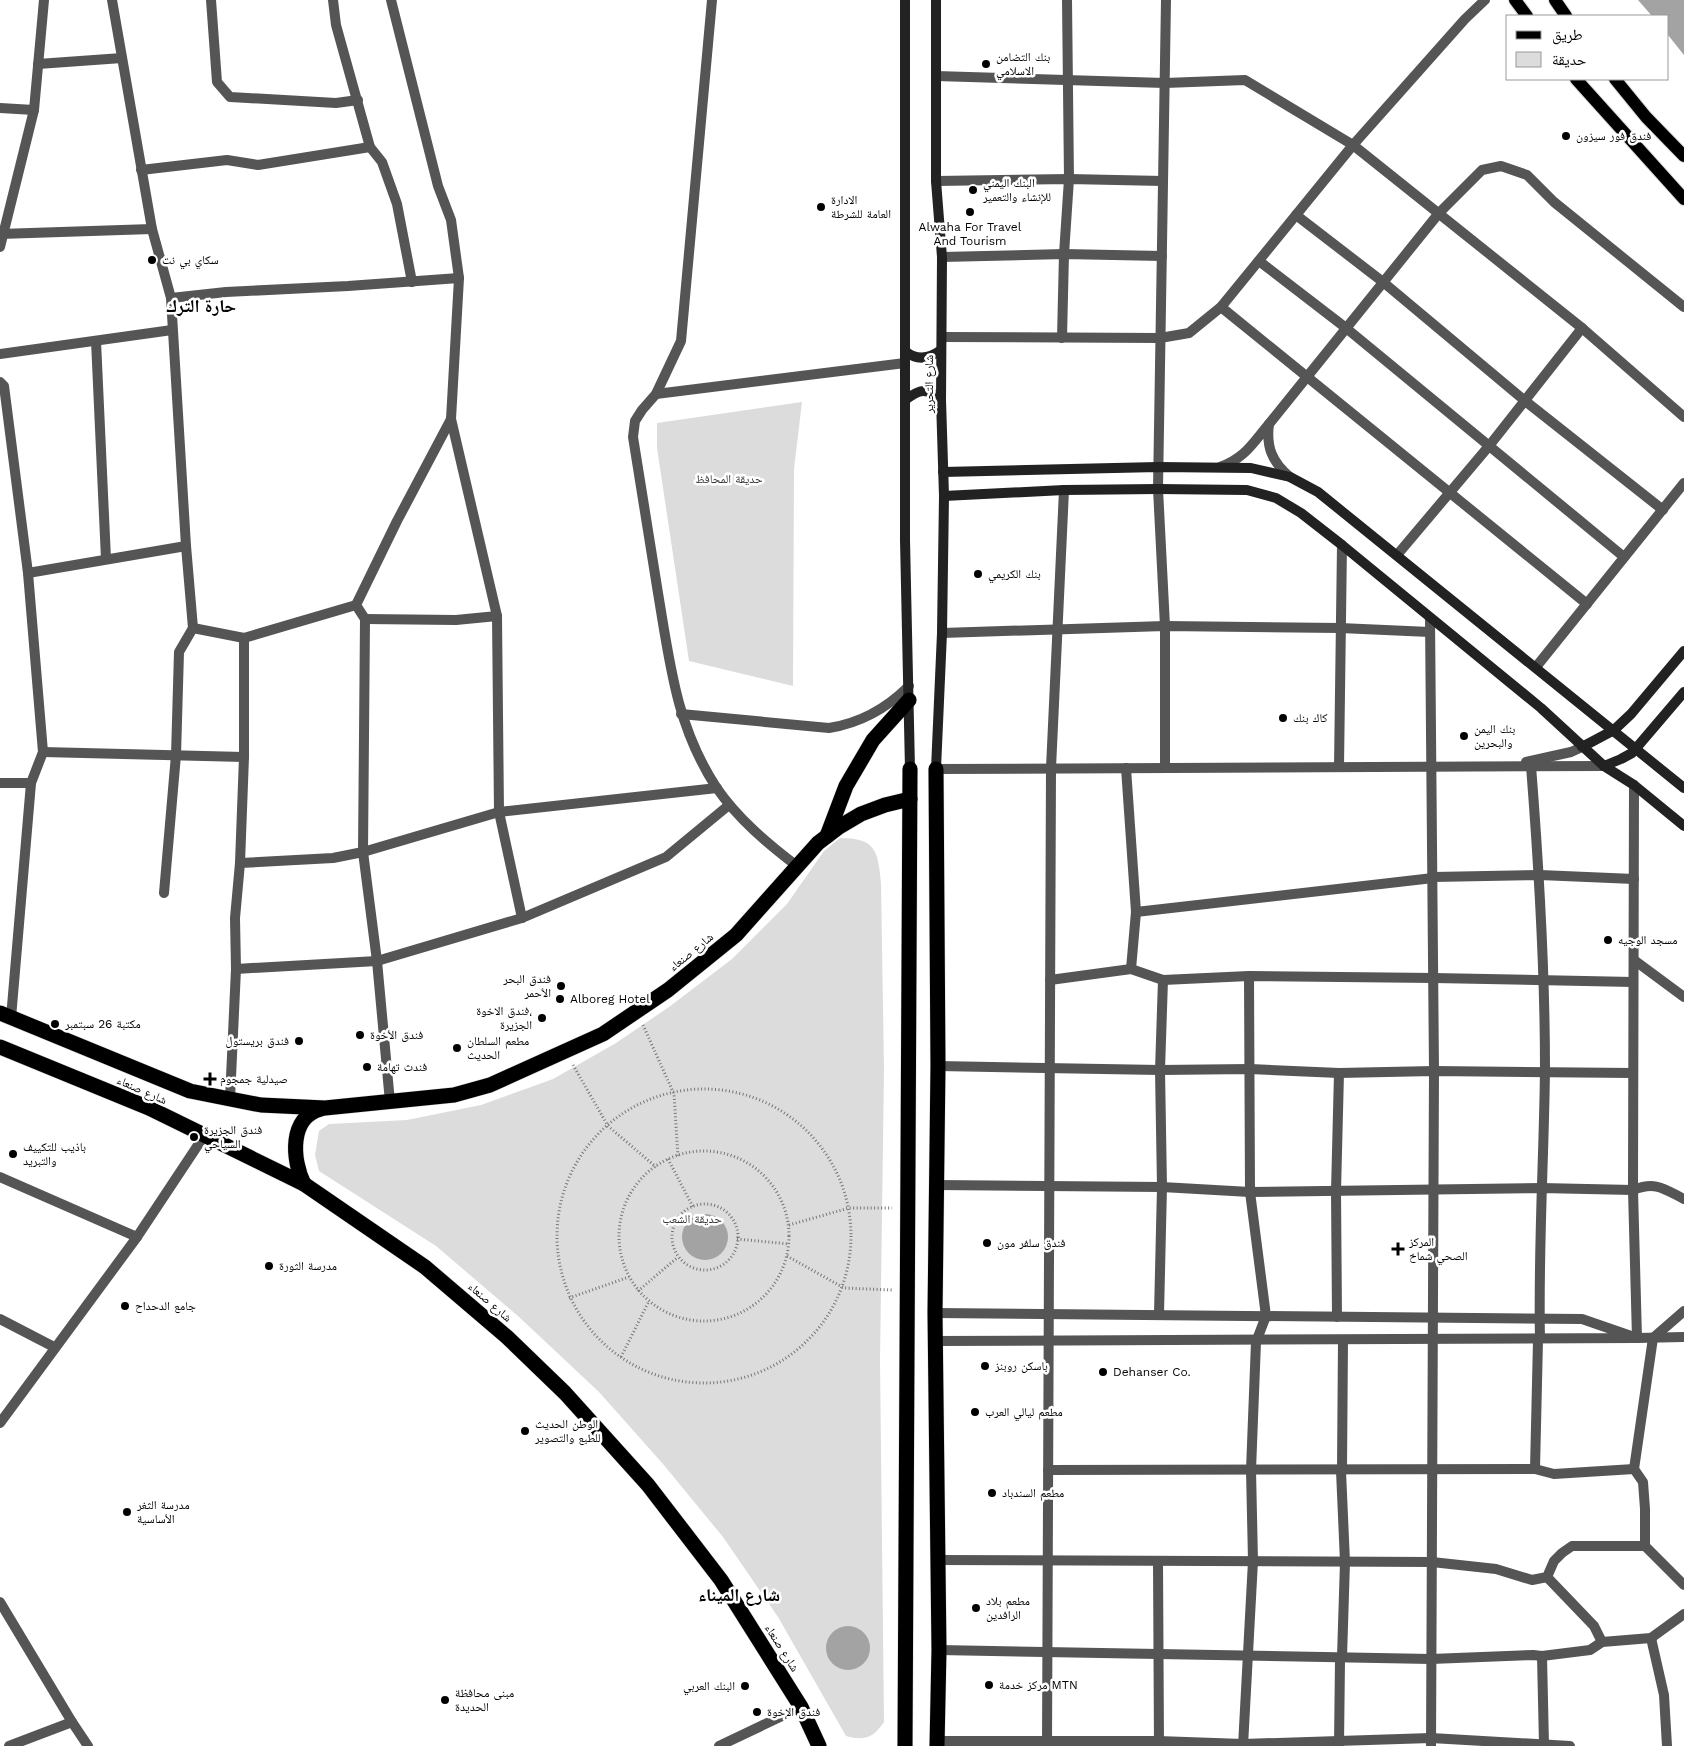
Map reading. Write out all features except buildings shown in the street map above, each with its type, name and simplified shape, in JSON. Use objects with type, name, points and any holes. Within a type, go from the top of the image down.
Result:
[{"type":"highway","points":[[827,837],[846,786],[874,740],[909,693]]},
{"type":"highway","points":[[905,1746],[910,769]]},
{"type":"highway","points":[[936,769],[938,1066],[935,1341],[939,1650],[937,1744]]},
{"type":"highway","name":"شارع صنعاء","points":[[6,1015],[190,1091],[230,1100],[261,1105],[325,1108],[454,1095],[490,1085],[603,1034],[668,990],[736,935],[818,843],[861,814],[885,805],[910,799]]},
{"type":"highway","name":"شارع صنعاء","points":[[1,1049],[149,1108],[304,1184],[425,1267],[508,1337],[565,1393],[648,1485],[721,1580],[801,1707],[819,1746]]},
{"type":"highway","points":[[304,1184],[298,1173],[296,1160],[298,1128],[304,1116],[312,1111],[325,1108]]},
{"type":"main road","name":"شارع التحرير","points":[[905,0],[905,540],[910,769]]},
{"type":"main road","name":"شارع التحرير","points":[[936,0],[936,181],[942,257],[941,400],[944,496],[942,633],[936,769]]},
{"type":"main road","points":[[1515,0],[1525,15]]},
{"type":"main road","points":[[1555,0],[1565,15]]},
{"type":"main road","points":[[1577,80],[1684,200]]},
{"type":"main road","points":[[1616,80],[1646,117],[1684,156]]},
{"type":"main road","points":[[905,351],[911,356],[919,358],[934,356],[941,350]]},
{"type":"main road","points":[[905,400],[915,392],[923,390],[932,392],[941,400]]},
{"type":"main road","points":[[943,472],[1158,467],[1251,468],[1290,477],[1318,492],[1398,555],[1684,788]]},
{"type":"main road","points":[[944,496],[1064,490],[1158,489],[1247,490],[1276,498],[1300,513],[1342,545],[1541,708],[1604,766],[1634,785],[1684,826]]},
{"type":"main road","points":[[1582,747],[1614,730],[1631,714],[1684,651]]},
{"type":"main road","points":[[1604,766],[1621,759],[1636,749],[1684,692]]},
{"type":"street","points":[[0,247],[1,235],[34,110],[44,0]]},
{"type":"street","points":[[112,0],[152,230],[170,298],[193,628],[179,652],[176,756],[164,893]]},
{"type":"street","points":[[211,0],[217,82],[230,97],[336,103],[358,100]]},
{"type":"street","points":[[333,0],[336,25],[370,147],[382,162],[397,204],[412,282]]},
{"type":"street","points":[[391,0],[438,186],[451,220],[459,278],[451,419],[497,616],[499,812],[522,918]]},
{"type":"street","points":[[712,0],[681,341],[656,394],[635,421],[633,437],[671,674],[681,714],[696,752],[729,805],[760,838],[797,866]]},
{"type":"street","points":[[1062,338],[1064,254],[1069,179],[1067,0]]},
{"type":"street","points":[[1166,0],[1158,467],[1164,626],[1166,768]]},
{"type":"street","points":[[942,337],[1160,338],[1189,333],[1222,307],[1353,145],[1465,19],[1485,0]]},
{"type":"street","points":[[38,64],[122,58]]},
{"type":"street","points":[[936,76],[1165,83],[1245,80],[1353,145],[1582,328],[1684,417]]},
{"type":"street","points":[[0,108],[34,110]]},
{"type":"street","points":[[141,170],[227,160],[258,165],[370,147]]},
{"type":"street","points":[[1219,468],[1234,462],[1241,456],[1308,377],[1439,213],[1482,170],[1502,166],[1527,175],[1554,202],[1684,307]]},
{"type":"street","points":[[936,181],[1069,179],[1163,181]]},
{"type":"street","points":[[1296,215],[1383,282],[1524,400],[1662,510]]},
{"type":"street","points":[[1,235],[152,230]]},
{"type":"street","points":[[942,257],[1064,254],[1162,256]]},
{"type":"street","points":[[1259,261],[1346,328],[1624,557]]},
{"type":"street","points":[[170,298],[226,292],[459,278]]},
{"type":"street","points":[[1222,307],[1587,604]]},
{"type":"street","points":[[1398,555],[1489,446],[1582,328]]},
{"type":"street","points":[[0,354],[172,330]]},
{"type":"street","points":[[96,341],[106,559]]},
{"type":"street","points":[[656,394],[905,363]]},
{"type":"street","points":[[0,382],[4,386],[28,572],[43,752],[31,783],[6,1015]]},
{"type":"street","points":[[193,628],[244,638],[356,606],[397,521],[451,419]]},
{"type":"street","points":[[1269,424],[1267,438],[1270,450],[1279,468],[1290,477]]},
{"type":"street","points":[[1536,668],[1684,483]]},
{"type":"street","points":[[1047,1743],[1051,768],[1064,490]]},
{"type":"street","points":[[1339,767],[1342,545]]},
{"type":"street","points":[[28,572],[186,546]]},
{"type":"street","points":[[356,606],[365,619],[363,852],[377,961],[390,1102]]},
{"type":"street","points":[[365,619],[456,620],[497,616]]},
{"type":"street","points":[[1430,618],[1434,978],[1431,1742]]},
{"type":"street","points":[[942,633],[1164,626],[1340,628],[1430,632]]},
{"type":"street","points":[[230,1100],[236,969],[235,918],[240,863],[244,757],[244,638]]},
{"type":"street","points":[[681,714],[828,728],[845,726],[870,716],[897,698],[909,693]]},
{"type":"street","points":[[1505,766],[1571,752],[1582,747]]},
{"type":"street","points":[[43,752],[244,757]]},
{"type":"street","points":[[1531,766],[1540,875],[1544,981],[1540,1339],[1538,1340],[1535,1469]]},
{"type":"street","points":[[936,769],[1604,766]]},
{"type":"street","points":[[1126,768],[1136,912],[1131,969]]},
{"type":"street","points":[[0,783],[31,783]]},
{"type":"street","points":[[1634,785],[1633,1190],[1637,1338]]},
{"type":"street","points":[[240,863],[333,858],[363,852],[499,812],[717,788]]},
{"type":"street","points":[[236,969],[377,961],[522,918],[666,857],[729,805]]},
{"type":"street","points":[[1136,912],[1433,878],[1433,876],[1540,875],[1634,879]]},
{"type":"street","points":[[1634,960],[1684,997]]},
{"type":"street","points":[[1050,980],[1131,969],[1163,980],[1249,976],[1633,982]]},
{"type":"street","points":[[1243,1745],[1253,1561],[1251,1470],[1257,1340],[1266,1316],[1250,1192],[1249,976]]},
{"type":"street","points":[[1159,1314],[1162,1187],[1160,1070],[1163,980]]},
{"type":"street","points":[[938,1066],[1160,1070],[1250,1069],[1339,1073],[1434,1071],[1633,1073]]},
{"type":"street","points":[[1337,1317],[1336,1191],[1339,1073]]},
{"type":"street","points":[[0,1423],[54,1347],[137,1237],[204,1136]]},
{"type":"street","points":[[0,1177],[137,1237]]},
{"type":"street","points":[[937,1185],[1162,1187],[1250,1192],[1541,1188],[1633,1190],[1645,1186],[1662,1188],[1684,1199]]},
{"type":"street","points":[[1644,1546],[1645,1508],[1643,1482],[1634,1470],[1653,1338],[1684,1311]]},
{"type":"street","points":[[935,1313],[1582,1318],[1637,1338]]},
{"type":"street","points":[[0,1319],[54,1347]]},
{"type":"street","points":[[935,1341],[1434,1340],[1653,1338],[1684,1336]]},
{"type":"street","points":[[1339,1743],[1340,1660],[1342,1657],[1345,1562],[1341,1470],[1343,1340]]},
{"type":"street","points":[[1048,1470],[1535,1469],[1554,1474],[1634,1470]]},
{"type":"street","points":[[1548,1577],[1554,1561],[1572,1546],[1644,1546],[1684,1585]]},
{"type":"street","points":[[937,1560],[1432,1562],[1496,1569],[1532,1580],[1548,1577]]},
{"type":"street","points":[[1158,1561],[1159,1743]]},
{"type":"street","points":[[1548,1577],[1594,1626],[1602,1642]]},
{"type":"street","points":[[0,1602],[88,1746]]},
{"type":"street","points":[[939,1650],[1431,1659],[1542,1656],[1590,1650],[1602,1642],[1651,1638],[1684,1614]]},
{"type":"street","points":[[1651,1638],[1664,1695],[1667,1746]]},
{"type":"street","points":[[1542,1656],[1544,1745]]},
{"type":"street","points":[[719,1746],[801,1707]]},
{"type":"street","points":[[9,1746],[72,1722]]},
{"type":"street","points":[[937,1744],[1159,1743],[1243,1745],[1431,1742],[1570,1746]]},
{"type":"path","points":[[637,1011],[674,1094],[678,1157]]},
{"type":"path","points":[[565,1052],[608,1126],[656,1167]]},
{"type":"path","points":[[704,1087],[764,1100],[808,1130],[839,1172],[853,1224],[847,1282],[815,1336],[766,1372],[698,1386],[634,1368],[590,1332],[566,1292],[554,1236],[566,1178],[596,1134],[608,1126],[647,1099],[704,1087]]},
{"type":"path","points":[[704,1150],[740,1158],[764,1175],[782,1199],[789,1225],[789,1244],[786,1262],[768,1294],[740,1314],[700,1322],[664,1312],[638,1291],[624,1269],[618,1237],[625,1202],[641,1177],[668,1159],[704,1150]]},
{"type":"path","points":[[668,1159],[693,1206]]},
{"type":"path","points":[[703,1204],[719,1207],[734,1222],[738,1233],[737,1246],[729,1260],[709,1270],[702,1270],[688,1265],[678,1257],[674,1250],[672,1236],[675,1223],[680,1215],[693,1206],[703,1204]]},
{"type":"path","points":[[789,1225],[849,1208],[908,1208]]},
{"type":"path","points":[[737,1239],[789,1244]]},
{"type":"path","points":[[787,1256],[844,1288],[907,1291]]},
{"type":"path","points":[[638,1291],[678,1257]]},
{"type":"path","points":[[569,1298],[629,1277]]},
{"type":"path","points":[[621,1357],[649,1301]]},
{"type":"green space","name":"حديقة المحافظ","points":[[802,402],[794,469],[793,686],[689,661],[657,448],[657,423]]},
{"type":"green space","name":"حديقة الشعب","points":[[840,838],[861,841],[873,848],[878,862],[881,883],[884,1069],[880,1360],[884,1722],[876,1732],[863,1738],[846,1736],[778,1617],[723,1537],[663,1464],[599,1392],[518,1316],[436,1246],[319,1171],[315,1155],[319,1131],[329,1124],[407,1120],[481,1105],[553,1079],[616,1043],[669,1007],[732,959],[787,904],[824,851]]},
{"type":"shaded area","points":[[1638,0],[1684,0],[1684,55],[1669,36],[1669,15],[1651,15]]},
{"type":"shaded area","points":[[710,1214],[714,1215],[724,1224],[727,1228],[727,1246],[718,1256],[710,1260],[700,1260],[692,1256],[683,1246],[682,1232],[686,1224],[696,1215]]},
{"type":"shaded area","points":[[844,1626],[852,1626],[864,1632],[870,1648],[864,1664],[852,1670],[844,1670],[832,1664],[826,1652],[826,1644],[832,1632]]},
{"type":"place","name":"بنك التضامن الاسلامي","points":[[986,64]]},
{"type":"place","name":"فندق فور سيزون","points":[[1566,136]]},
{"type":"place","name":"البنك اليمني للإنشاء والتعمير","points":[[973,190]]},
{"type":"place","name":"الادارة العامة للشرطة","points":[[821,207]]},
{"type":"place","name":"Alwaha For Travel And Tourism","points":[[970,212]]},
{"type":"place","name":"سكاي بي نت","points":[[152,260]]},
{"type":"place","name":"بنك الكريمي","points":[[978,574]]},
{"type":"place","name":"كاك بنك","points":[[1283,718]]},
{"type":"place","name":"بنك اليمن والبحرين","points":[[1464,736]]},
{"type":"place","name":"مسجد الوجيه","points":[[1608,940]]},
{"type":"place","name":"فندق البحر الأحمر","points":[[561,986]]},
{"type":"place","name":"Alboreg Hotel","points":[[560,999]]},
{"type":"place","name":"فندق الاخوة، الجزيرة","points":[[542,1018]]},
{"type":"place","name":"مكتبة 26 سبتمبر","points":[[55,1024]]},
{"type":"place","name":"فندق الأخوة","points":[[360,1035]]},
{"type":"place","name":"فندق بريستول","points":[[299,1041]]},
{"type":"place","name":"مطعم السلطان الحديث","points":[[457,1048]]},
{"type":"place","name":"فندث تهامة","points":[[367,1067]]},
{"type":"place","name":"صيدلية جمجوم","points":[[210,1079]]},
{"type":"place","name":"فندق الجزيرة السياحي","points":[[194,1137]]},
{"type":"place","name":"باذيب للتكييف والتبريد","points":[[13,1154]]},
{"type":"place","name":"فندق سلفر مون","points":[[987,1243]]},
{"type":"place","name":"المركز الصحي شماخ","points":[[1398,1249]]},
{"type":"place","name":"مدرسة الثورة","points":[[269,1266]]},
{"type":"place","name":"جامع الدحداح","points":[[125,1306]]},
{"type":"place","name":"باسكن روبنز","points":[[985,1366]]},
{"type":"place","name":"Dehanser Co.","points":[[1103,1372]]},
{"type":"place","name":"مطعم ليالي العرب","points":[[975,1412]]},
{"type":"place","name":"الوطن الحديث للطبع والتصوير","points":[[525,1431]]},
{"type":"place","name":"مطعم السندباد","points":[[992,1493]]},
{"type":"place","name":"مدرسة الثغر الأساسية","points":[[127,1512]]},
{"type":"place","name":"مطعم بلاد الرافدين","points":[[976,1608]]},
{"type":"place","name":"مركز خدمة MTN","points":[[989,1685]]},
{"type":"place","name":"البنك العربي","points":[[745,1686]]},
{"type":"place","name":"مبنى محافظة الحديدة","points":[[445,1700]]},
{"type":"place","name":"فندق الإخوة","points":[[757,1712]]},
{"type":"district","name":"حارة الترك","points":[[201,306]]},
{"type":"district","name":"شارع الميناء","points":[[739,1595]]}]
